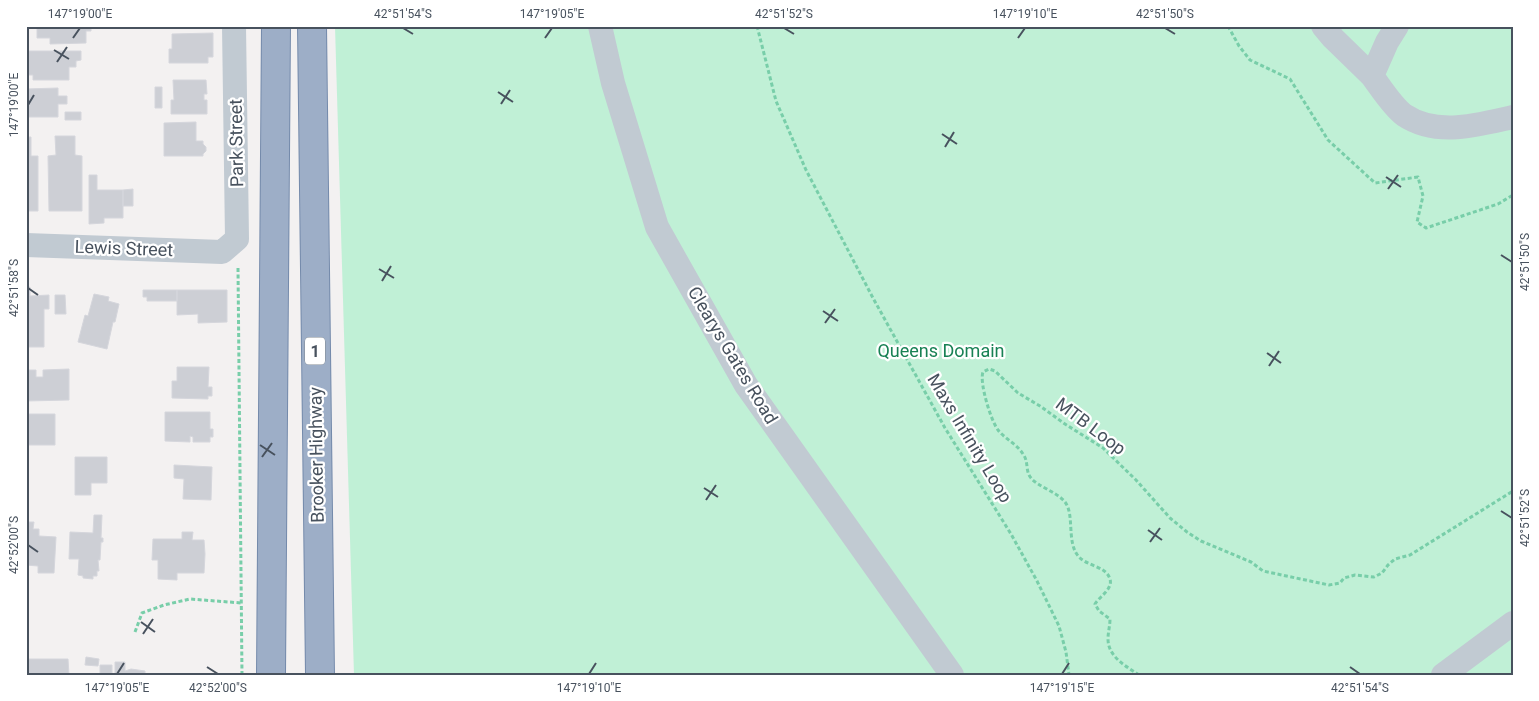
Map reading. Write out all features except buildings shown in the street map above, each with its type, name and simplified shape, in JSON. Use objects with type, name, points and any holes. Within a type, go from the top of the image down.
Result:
[{"type":"highway","points":[[271,675],[276,26]]},
{"type":"highway","name":"Brooker Highway","points":[[312,26],[320,675]]},
{"type":"street","name":"Park Street","points":[[230,246],[234,26]]},
{"type":"street","name":"Clearys Gates Road","points":[[600,26],[613,83],[657,226],[746,385],[952,675]]},
{"type":"street","points":[[1323,26],[1372,76],[1384,94],[1404,114],[1423,124],[1441,128],[1464,127],[1513,118]]},
{"type":"street","points":[[1372,76],[1387,42],[1397,26]]},
{"type":"street","name":"Lewis Street","points":[[26,245],[230,246]]},
{"type":"street","points":[[1443,675],[1513,623]]},
{"type":"path","name":"Maxs Infinity Loop","points":[[757,26],[776,101],[806,170],[873,298],[945,428],[1038,580],[1059,626],[1066,652],[1069,675]]},
{"type":"path","points":[[1228,26],[1239,46],[1250,60],[1290,79],[1328,140],[1375,183],[1418,177],[1423,196],[1417,222],[1426,228],[1498,204],[1513,195]]},
{"type":"path","points":[[230,246],[242,603],[242,675]]},
{"type":"path","name":"MTB Loop","points":[[1139,675],[1116,659],[1110,650],[1108,639],[1110,619],[1099,611],[1096,604],[1098,598],[1108,589],[1110,578],[1095,565],[1080,558],[1074,550],[1067,504],[1061,497],[1032,479],[1027,470],[1028,461],[1022,452],[998,430],[982,384],[981,376],[983,372],[989,369],[995,371],[1018,393],[1103,448],[1136,480],[1170,518],[1201,541],[1251,562],[1263,570],[1314,583],[1329,585],[1340,583],[1344,578],[1355,575],[1374,577],[1382,573],[1395,559],[1410,555],[1513,491]]},
{"type":"path","points":[[135,632],[142,613],[164,605],[190,599],[242,603]]},
{"type":"green space","name":"Queens Domain","points":[[335,26],[1513,26],[1513,675],[354,675]]}]
